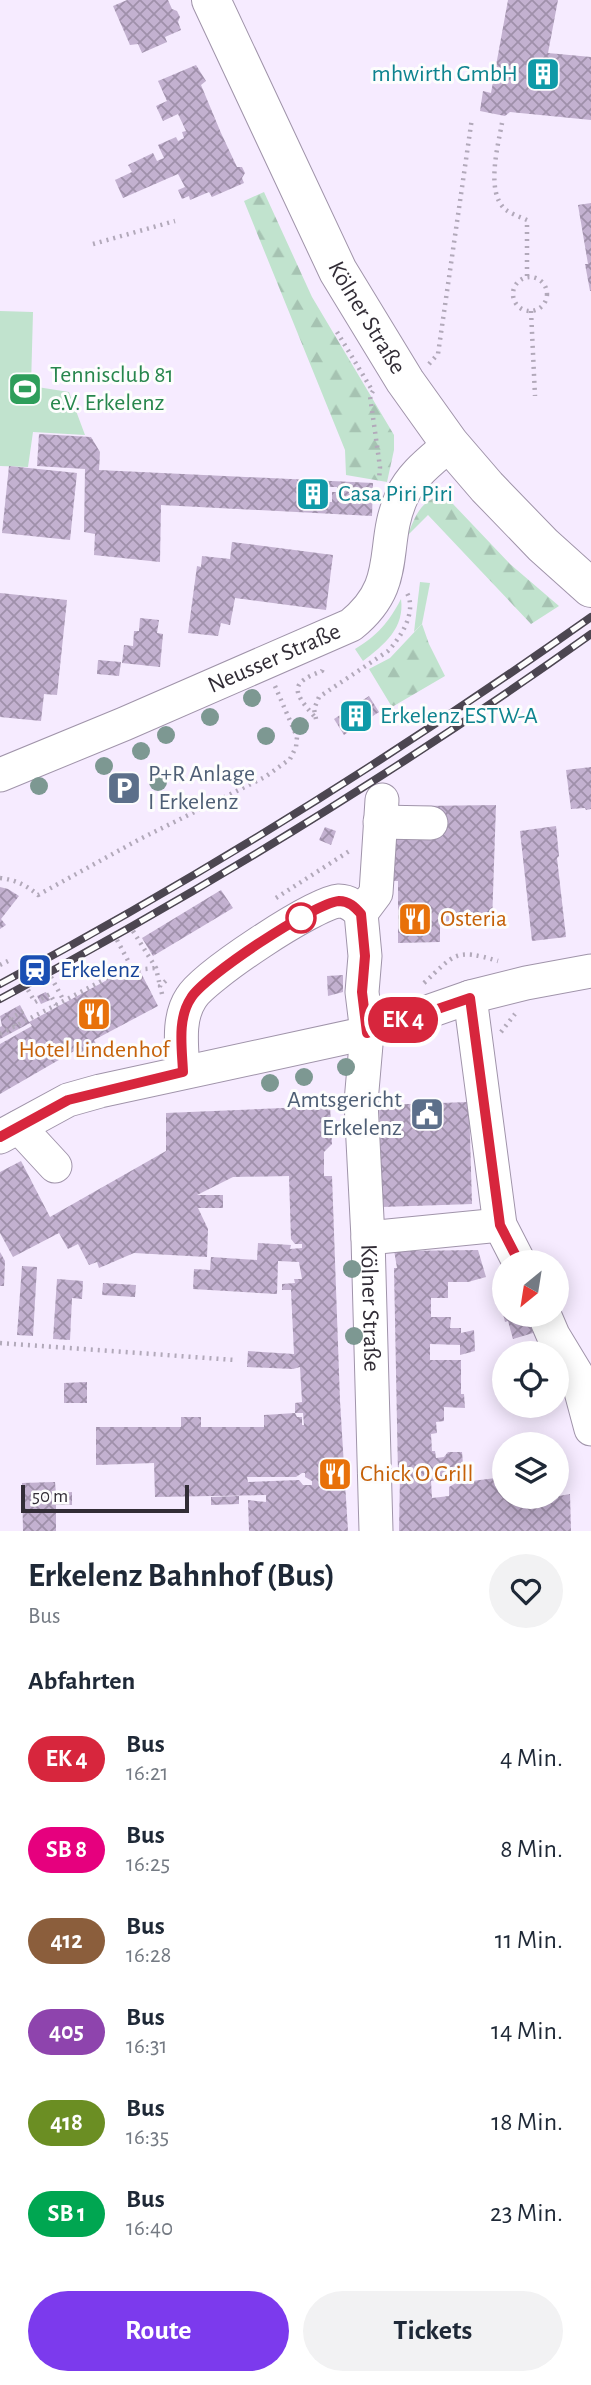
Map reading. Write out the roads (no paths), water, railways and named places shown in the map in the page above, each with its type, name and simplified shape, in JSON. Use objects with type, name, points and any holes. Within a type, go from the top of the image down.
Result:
[{"type":"main road","name":"Kölner Straße","points":[[211,0],[389,386],[450,444],[486,487],[526,528],[591,588]]},
{"type":"street","name":"Neusser Straße","points":[[0,775],[351,625],[377,598],[385,580],[394,524],[402,497],[418,472],[450,444]]},
{"type":"street","points":[[361,914],[376,893],[381,811],[431,824]]},
{"type":"street","points":[[183,1072],[181,1031],[185,1010],[199,986],[309,913],[338,901],[352,904],[361,914],[365,956],[362,992],[367,1033],[361,1102],[367,1230]]},
{"type":"street","points":[[55,1166],[9,1132],[68,1100],[183,1072],[367,1033],[470,998],[526,983],[591,971]]},
{"type":"street","points":[[470,998],[500,1225],[513,1250]]},
{"type":"street","name":"Kölner Straße","points":[[376,1531],[367,1230],[500,1225]]},
{"type":"street","points":[[550,1327],[576,1373],[591,1429]]},
{"type":"railway","points":[[0,984],[152,900],[301,810],[448,716],[591,617]]},
{"type":"railway","points":[[0,999],[152,915],[302,826],[448,732],[591,634]]},
{"type":"place","name":"mhwirth GmbH","points":[[543,74]]},
{"type":"place","name":"Tennisclub 81 e.V. Erkelenz","points":[[25,389]]},
{"type":"place","name":"Casa Piri Piri","points":[[313,494]]},
{"type":"place","name":"Erkelenz ESTW-A","points":[[356,716]]},
{"type":"place","name":"P+R Anlage I Erkelenz","points":[[124,788]]},
{"type":"place","name":"Osteria","points":[[415,919]]},
{"type":"place","name":"Erkelenz","points":[[35,970]]},
{"type":"place","name":"Hotel Lindenhof","points":[[94,1014]]},
{"type":"place","name":"Amtsgericht Erkelenz","points":[[427,1114]]},
{"type":"place","name":"Chick O Grill","points":[[335,1474]]}]
